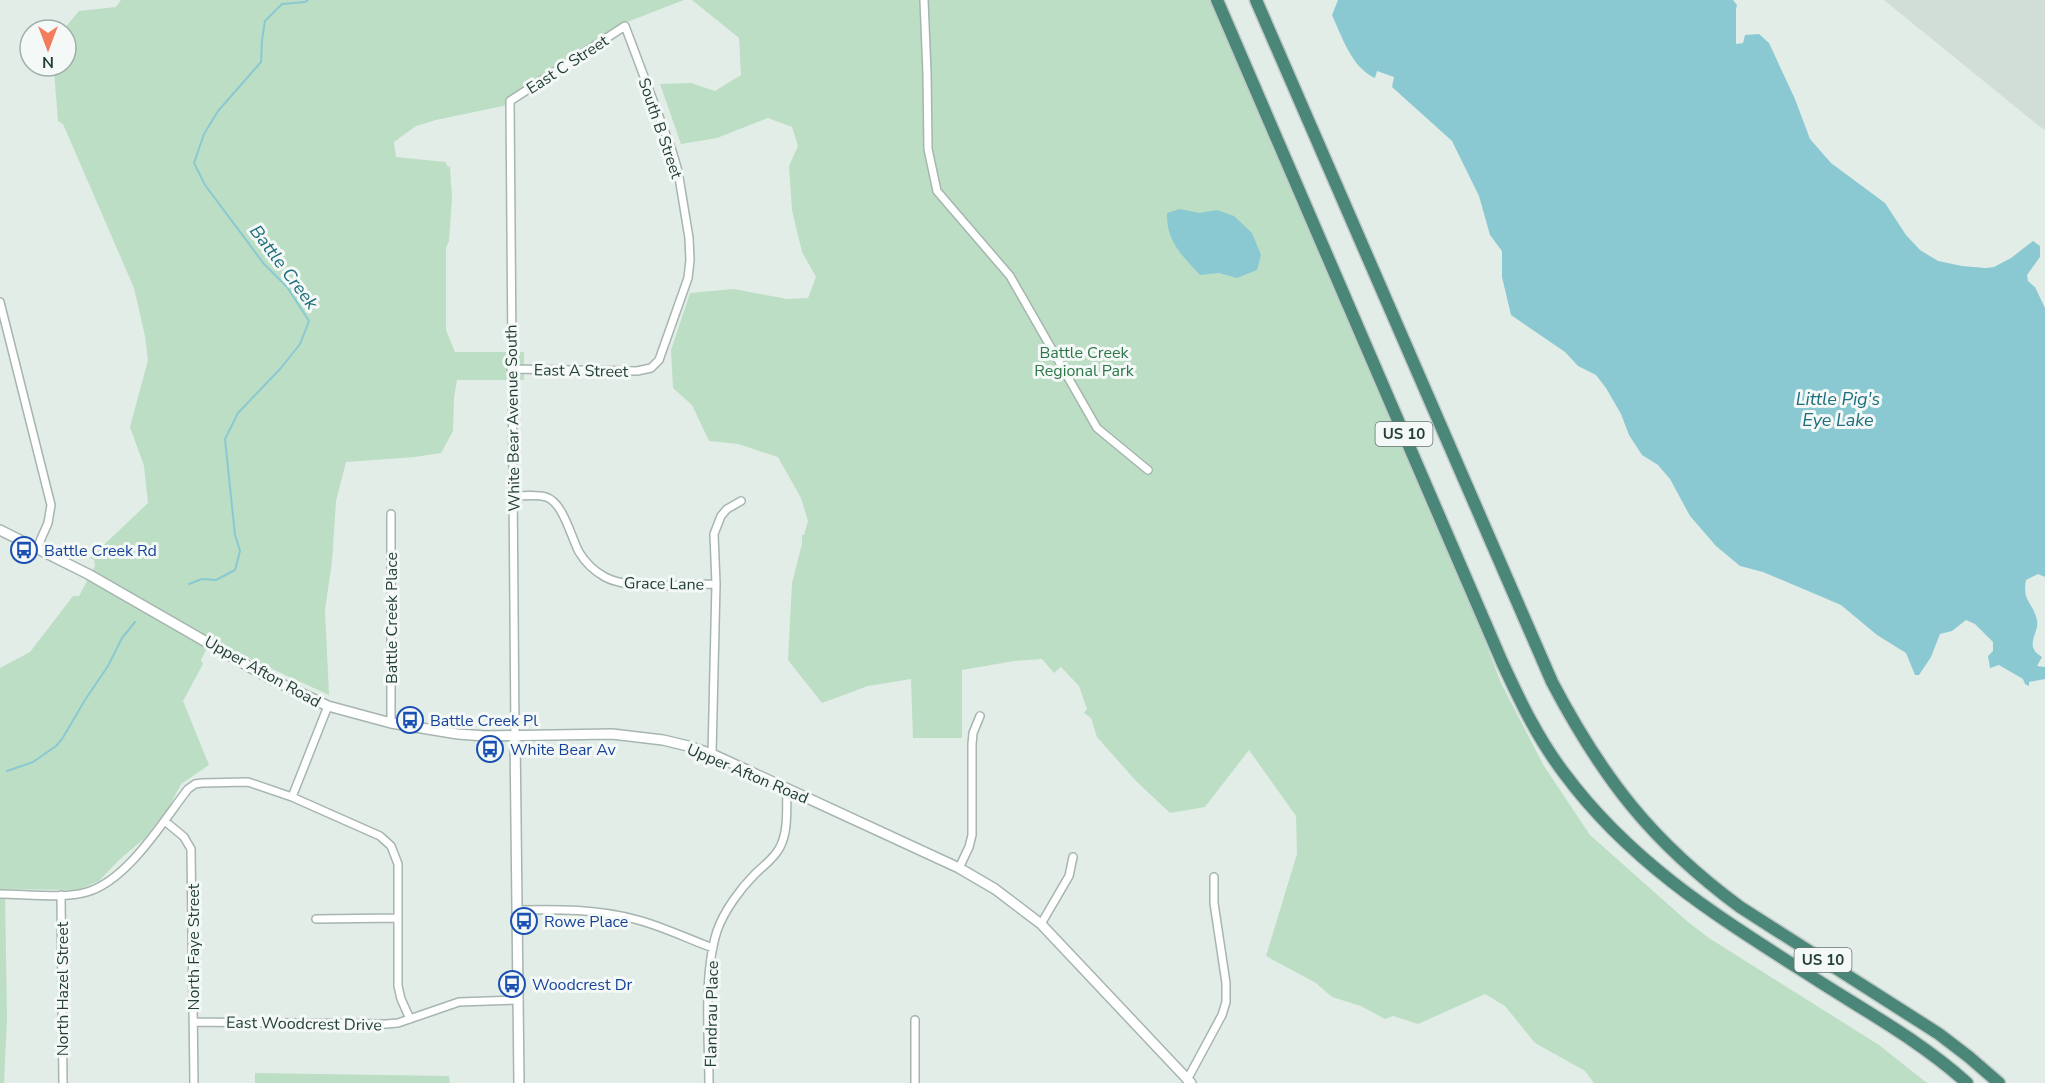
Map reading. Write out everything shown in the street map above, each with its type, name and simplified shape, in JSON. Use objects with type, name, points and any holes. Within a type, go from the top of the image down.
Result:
[{"type":"highway","name":"US 10","points":[[1217,0],[1502,662],[1536,731],[1561,768],[1587,802],[1628,845],[1676,887],[1927,1051],[1967,1083]]},
{"type":"highway","name":"US 10","points":[[1256,0],[1552,682],[1600,766],[1653,832],[1689,868],[1714,888],[1740,908],[1940,1034],[1998,1082]]},
{"type":"street","points":[[924,0],[928,148],[937,191],[1010,276],[1097,428],[1148,470]]},
{"type":"street","name":"East C Street","points":[[510,101],[625,26]]},
{"type":"street","name":"South B Street","points":[[625,26],[672,151],[678,171],[689,238],[690,260],[687,278],[659,360],[651,368]]},
{"type":"street","name":"White Bear Avenue South","points":[[510,101],[515,735]]},
{"type":"street","points":[[0,302],[51,505],[48,523],[37,548]]},
{"type":"street","name":"East A Street","points":[[511,369],[637,371],[651,368]]},
{"type":"street","name":"Grace Lane","points":[[514,496],[540,496],[551,499],[560,509],[580,555],[593,569],[612,581],[634,585],[716,584]]},
{"type":"street","points":[[712,754],[716,584],[713,538],[716,524],[727,509],[741,501]]},
{"type":"street","name":"Battle Creek Place","points":[[391,514],[391,723]]},
{"type":"street","name":"Upper Afton Road","points":[[0,530],[108,585],[269,678],[328,706],[391,723],[458,734],[638,736],[688,746],[712,754],[787,788],[959,868],[995,889],[1041,924],[1189,1081]]},
{"type":"street","points":[[292,797],[328,706]]},
{"type":"street","points":[[959,868],[969,848],[972,835],[972,744],[973,733],[980,716]]},
{"type":"street","points":[[515,735],[519,1083]]},
{"type":"street","points":[[0,894],[76,895],[99,888],[132,860],[166,822],[188,789],[195,784],[248,782],[292,797],[380,836],[391,846],[398,864],[398,986],[410,1019]]},
{"type":"street","name":"Flandrau Place","points":[[709,1083],[709,967],[717,930],[733,902],[780,849],[786,827],[787,788]]},
{"type":"street","name":"North Faye Street","points":[[166,822],[184,837],[191,849],[194,1083]]},
{"type":"street","points":[[1041,924],[1069,876],[1073,857]]},
{"type":"street","points":[[1189,1081],[1226,1002],[1226,982],[1214,903],[1214,877]]},
{"type":"street","name":"North Hazel Street","points":[[61,895],[63,1083]]},
{"type":"street","points":[[518,910],[592,911],[614,914],[663,928],[713,948]]},
{"type":"street","points":[[316,919],[398,918]]},
{"type":"street","name":"East Woodcrest Drive","points":[[194,1022],[386,1024],[410,1019],[459,1002],[519,1000]]},
{"type":"street","points":[[915,1020],[915,1083]]},
{"type":"shaded area","points":[[1884,0],[2045,0],[2045,130],[2039,126]]},
{"type":"green space","points":[[121,0],[684,0],[627,22],[624,27],[503,106],[416,126],[394,142],[396,157],[446,162],[450,167],[452,198],[449,241],[446,248],[446,330],[455,352],[524,352],[524,380],[457,380],[453,431],[441,453],[346,462],[336,501],[332,562],[325,610],[329,695],[211,641],[201,660],[203,664],[183,701],[209,765],[181,784],[167,811],[146,837],[99,881],[78,890],[5,889],[7,1019],[4,1083],[0,1083],[0,668],[30,652],[73,596],[79,596],[95,566],[94,560],[90,558],[148,503],[144,466],[130,427],[148,360],[145,336],[134,288],[63,124],[58,121],[55,78],[78,78],[78,18],[73,18],[79,11],[116,7]]},
{"type":"green space","name":"Battle Creek Regional Park","points":[[692,0],[1222,0],[1401,421],[1501,683],[1544,766],[1590,835],[1688,922],[1709,938],[1879,1045],[1927,1083],[1594,1083],[1585,1071],[1535,1043],[1505,1006],[1485,994],[1418,1024],[1393,1016],[1385,1019],[1361,1006],[1332,997],[1316,983],[1266,956],[1297,854],[1296,816],[1249,750],[1205,807],[1170,813],[1136,781],[1097,737],[1091,718],[1084,713],[1087,709],[1079,686],[1061,667],[1054,673],[1042,659],[1014,661],[962,670],[962,738],[913,738],[911,679],[868,686],[822,703],[788,660],[792,583],[802,544],[802,535],[804,535],[808,521],[801,498],[778,457],[738,444],[709,441],[692,405],[673,388],[671,350],[690,293],[734,289],[787,299],[808,298],[816,277],[802,252],[792,210],[789,166],[798,146],[792,127],[768,118],[717,138],[681,144],[660,84],[691,83],[715,91],[741,75],[739,38]]},
{"type":"green space","points":[[255,1073],[449,1076],[450,1083],[255,1083]]},
{"type":"water","name":"Little Pig's Eye Lake","points":[[1338,0],[1733,0],[1737,5],[1736,44],[1743,43],[1745,35],[1759,34],[1769,43],[1795,99],[1810,139],[1831,163],[1885,203],[1906,235],[1920,250],[1938,261],[1986,268],[1994,267],[2011,258],[2033,241],[2040,246],[2040,257],[2027,275],[2028,281],[2035,287],[2045,308],[2045,577],[2038,574],[2026,580],[2025,593],[2037,620],[2033,647],[2042,657],[2037,666],[2045,667],[2045,679],[2029,682],[2029,686],[2023,679],[1999,665],[1990,668],[1988,656],[1993,651],[1993,642],[1975,624],[1966,620],[1952,631],[1940,634],[1931,657],[1919,675],[1915,675],[1906,653],[1877,635],[1841,605],[1763,572],[1740,566],[1716,546],[1690,516],[1670,479],[1658,465],[1642,455],[1629,435],[1621,414],[1596,375],[1578,366],[1565,352],[1511,315],[1502,277],[1502,251],[1490,235],[1479,196],[1452,141],[1392,87],[1394,77],[1377,71],[1375,78],[1360,67],[1344,42],[1332,15]]},
{"type":"water","points":[[1180,209],[1199,213],[1217,210],[1234,216],[1252,233],[1261,255],[1257,270],[1237,278],[1219,273],[1200,275],[1176,247],[1169,232],[1167,213]]},
{"type":"waterway","name":"Battle Creek","points":[[189,584],[202,579],[216,580],[235,570],[240,551],[235,535],[225,439],[238,413],[281,368],[300,344],[309,321],[287,287],[264,264],[205,185],[194,163],[204,134],[218,111],[261,62],[265,21],[282,4],[308,0]]},
{"type":"waterway","name":"Battle Creek","points":[[7,771],[33,762],[56,746],[108,666],[122,638],[135,622]]},
{"type":"place","name":"Battle Creek Rd","points":[[24,550]]},
{"type":"place","name":"Battle Creek Pl","points":[[410,720]]},
{"type":"place","name":"White Bear Av","points":[[490,749]]},
{"type":"place","name":"Rowe Place","points":[[524,921]]},
{"type":"place","name":"Woodcrest Dr","points":[[512,984]]}]
